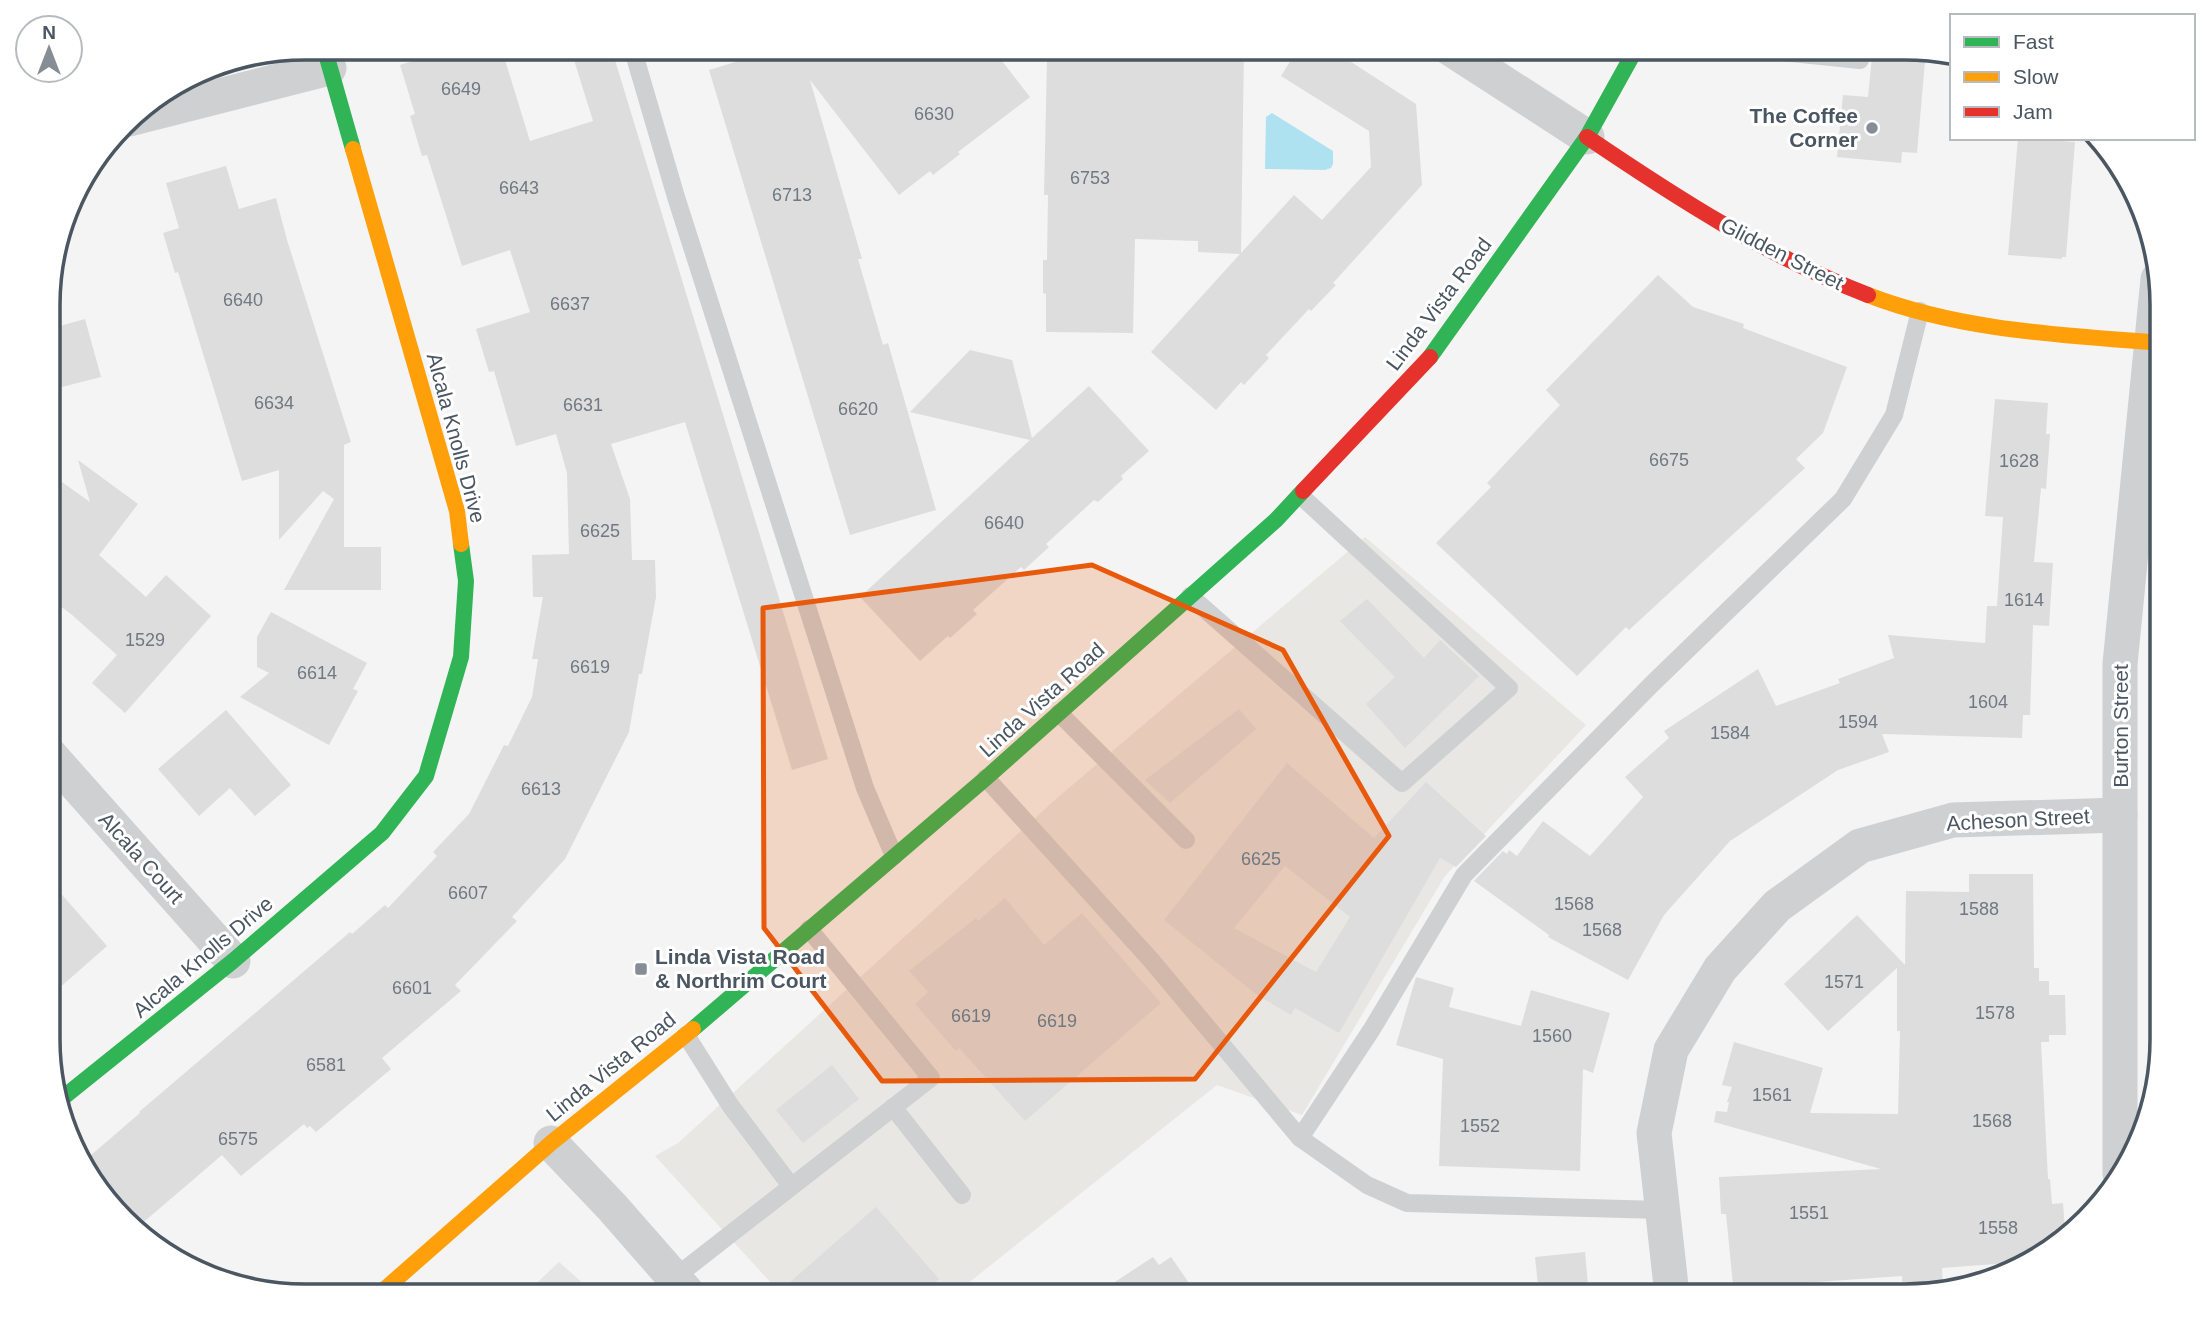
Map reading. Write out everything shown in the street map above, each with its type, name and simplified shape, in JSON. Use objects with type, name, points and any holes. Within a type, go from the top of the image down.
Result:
[{"type":"street","points":[[155,110],[317,60]]},
{"type":"street","name":"Alcala Knolls Drive","points":[[67,1095],[233,961],[382,833],[426,776],[461,657],[466,581],[457,511],[328,60]]},
{"type":"street","name":"Glidden Street","points":[[1468,60],[1729,229],[1803,269],[1872,297],[1981,324],[2149,342]]},
{"type":"street","name":"Linda Vista Road","points":[[391,1284],[551,1143],[686,1035],[986,778],[1276,520],[1426,362],[1587,136],[1630,60]]},
{"type":"street","name":"Burton Street","points":[[2120,1155],[2120,664],[2149,412]]},
{"type":"street","name":"Alcala Court","points":[[60,766],[233,961]]},
{"type":"street","name":"Acheson Street","points":[[1670,1283],[1654,1133],[1671,1050],[1720,969],[1777,906],[1860,846],[1953,820],[2120,815]]},
{"type":"street","points":[[551,1143],[679,1284]]},
{"type":"lane","points":[[636,60],[676,197],[861,778],[894,856]]},
{"type":"lane","points":[[1300,1138],[1372,1029],[1464,875],[1652,684],[1843,499],[1894,415],[1920,311]]},
{"type":"lane","points":[[1190,596],[1402,783],[1509,688],[1300,495]]},
{"type":"lane","points":[[1059,713],[1186,840]]},
{"type":"lane","points":[[986,778],[1151,960],[1300,1138],[1367,1185],[1407,1203],[1661,1210]]},
{"type":"lane","points":[[685,1284],[791,1186],[931,1078],[809,929]]},
{"type":"lane","points":[[686,1035],[730,1105],[791,1186]]},
{"type":"lane","points":[[893,1107],[962,1195]]},
{"type":"highlighted area","points":[[1092,565],[1283,650],[1389,836],[1195,1079],[882,1081],[764,928],[763,608]]},
{"type":"shaded area","points":[[1365,537],[1586,725],[1445,876],[1302,1115],[1217,1085],[968,1284],[772,1284],[655,1156],[678,1143],[1056,799]]},
{"type":"shaded area","points":[[559,1262],[583,1284],[536,1284]]},
{"type":"water","points":[[1272,113],[1333,151],[1331,168],[1265,169],[1266,117]]},
{"type":"building","points":[[416,60],[505,60],[530,141],[593,121],[574,60],[615,60],[828,759],[792,770],[685,422],[611,444],[630,499],[632,560],[655,560],[656,597],[629,732],[565,859],[512,917],[517,921],[455,985],[461,991],[382,1058],[391,1069],[316,1132],[304,1124],[241,1176],[222,1155],[143,1223],[120,1200],[90,1156],[350,932],[352,934],[385,905],[388,908],[437,856],[433,852],[469,814],[532,697],[538,659],[532,659],[543,597],[533,597],[532,555],[569,554],[567,473],[556,434],[516,446],[494,371],[489,372],[476,329],[530,312],[510,250],[462,266],[427,155],[422,156],[410,116],[415,114],[400,65]]},
{"type":"building","points":[[742,60],[1001,60],[1030,97],[958,152],[960,154],[933,175],[930,171],[899,195],[810,80],[862,259],[858,259],[883,345],[888,343],[936,510],[850,535],[709,70]]},
{"type":"building","points":[[1047,60],[1244,60],[1241,253],[1294,195],[1322,220],[1371,167],[1369,131],[1281,76],[1291,60],[1348,60],[1416,104],[1422,185],[1333,283],[1336,285],[1311,311],[1309,309],[1266,355],[1269,358],[1244,385],[1241,382],[1216,410],[1151,352],[1240,254],[1198,252],[1198,241],[1135,239],[1133,333],[1046,332],[1043,260],[1047,260],[1048,195],[1044,195]]},
{"type":"building","points":[[1872,60],[1925,61],[1917,153],[1902,152],[1901,163],[1837,157],[1843,95],[1868,97]]},
{"type":"building","points":[[2018,140],[2075,142],[2066,257],[2062,259],[2008,255]]},
{"type":"building","points":[[226,166],[239,209],[276,198],[351,442],[344,445],[344,547],[381,547],[381,590],[284,590],[334,499],[323,491],[279,540],[279,470],[242,481],[178,272],[175,273],[163,233],[179,228],[166,183]]},
{"type":"building","points":[[1658,275],[1693,307],[1744,324],[1743,328],[1847,367],[1823,433],[1796,459],[1805,468],[1629,630],[1626,627],[1577,676],[1436,543],[1491,487],[1487,483],[1560,405],[1546,390]]},
{"type":"building","points":[[85,319],[101,377],[60,387],[60,326]]},
{"type":"building","points":[[970,350],[1012,360],[1032,438],[1089,386],[1149,451],[1121,476],[1123,479],[1098,502],[1094,500],[1046,544],[1049,547],[1024,570],[1021,567],[973,610],[977,614],[920,661],[860,597],[1030,440],[910,412]]},
{"type":"building","points":[[1995,399],[2048,403],[2046,434],[2050,434],[2046,489],[2041,488],[2034,562],[2053,563],[2049,626],[2033,625],[2030,715],[2023,715],[2022,738],[1882,734],[1889,752],[1838,770],[1730,841],[1664,915],[1628,980],[1548,937],[1549,935],[1474,881],[1503,851],[1507,854],[1509,850],[1517,856],[1543,821],[1590,856],[1643,797],[1625,777],[1669,738],[1664,731],[1758,669],[1776,706],[1840,683],[1838,679],[1894,658],[1888,635],[1985,643],[1987,606],[1997,606],[2003,517],[1985,516]]},
{"type":"building","points":[[78,460],[138,504],[99,555],[146,597],[166,575],[211,616],[125,713],[92,683],[117,655],[60,606],[60,481],[90,502]]},
{"type":"building","points":[[1367,599],[1424,658],[1440,640],[1479,676],[1405,748],[1366,704],[1395,677],[1340,621]]},
{"type":"building","points":[[271,612],[367,663],[353,689],[358,691],[329,745],[240,697],[269,673],[257,667],[257,637]]},
{"type":"building","points":[[1239,709],[1256,729],[1170,803],[1145,780]]},
{"type":"building","points":[[226,710],[291,785],[255,816],[230,788],[199,816],[158,769]]},
{"type":"building","points":[[1287,763],[1374,838],[1426,782],[1486,836],[1456,867],[1440,858],[1339,1033],[1295,1008],[1291,1015],[1257,995],[1164,920]],"holes":[[[1285,866],[1350,917],[1316,972],[1234,928]]]},
{"type":"building","points":[[1969,874],[2033,874],[2034,968],[2039,968],[2039,981],[2049,981],[2049,995],[2065,995],[2066,1035],[2049,1035],[2049,1042],[2041,1042],[2048,1179],[2052,1204],[2063,1203],[2065,1224],[2041,1242],[2000,1264],[1942,1268],[1943,1280],[1902,1283],[1902,1276],[1802,1283],[1733,1283],[1726,1214],[1721,1214],[1719,1177],[1881,1169],[1714,1122],[1716,1111],[1727,1112],[1732,1087],[1722,1085],[1734,1042],[1823,1068],[1810,1113],[1898,1114],[1900,1031],[1897,1031],[1897,968],[1828,1031],[1784,984],[1857,915],[1905,965],[1906,891],[1969,892]]},
{"type":"building","points":[[60,893],[107,946],[60,987]]},
{"type":"building","points":[[1005,898],[1044,945],[1082,913],[1161,1003],[1025,1121],[959,1048],[956,1051],[915,1004],[928,992],[909,971]]},
{"type":"building","points":[[1416,977],[1454,988],[1449,1007],[1521,1026],[1531,990],[1610,1013],[1593,1073],[1583,1069],[1580,1171],[1439,1166],[1443,1059],[1396,1045]]},
{"type":"building","points":[[832,1065],[859,1099],[803,1143],[776,1110]]},
{"type":"building","points":[[876,1207],[939,1279],[934,1284],[788,1284]]},
{"type":"building","points":[[1585,1252],[1588,1283],[1538,1283],[1535,1257]]},
{"type":"building","points":[[1153,1257],[1159,1265],[1171,1257],[1189,1283],[1188,1283],[1113,1283]]},
{"type":"traffic: fast","points":[[328,60],[353,149]]},
{"type":"traffic: fast","points":[[1430,357],[1587,137],[1630,60]]},
{"type":"traffic: fast","points":[[693,1029],[986,778],[1276,520],[1303,491]]},
{"type":"traffic: fast","points":[[67,1095],[233,961],[382,833],[426,776],[461,657],[466,581],[461,544]]},
{"type":"traffic: slow","points":[[353,149],[457,511],[461,544]]},
{"type":"traffic: slow","points":[[1868,295],[1939,317],[1976,324],[2050,334],[2149,342]]},
{"type":"traffic: slow","points":[[391,1284],[551,1143],[693,1029]]},
{"type":"traffic: jam","points":[[1587,137],[1758,244],[1868,295]]},
{"type":"traffic: jam","points":[[1303,491],[1430,357]]},
{"type":"place","name":"The Coffee Corner","points":[[1872,128]]},
{"type":"place","name":"Linda Vista Road & Northrim Court","points":[[641,969]]}]
